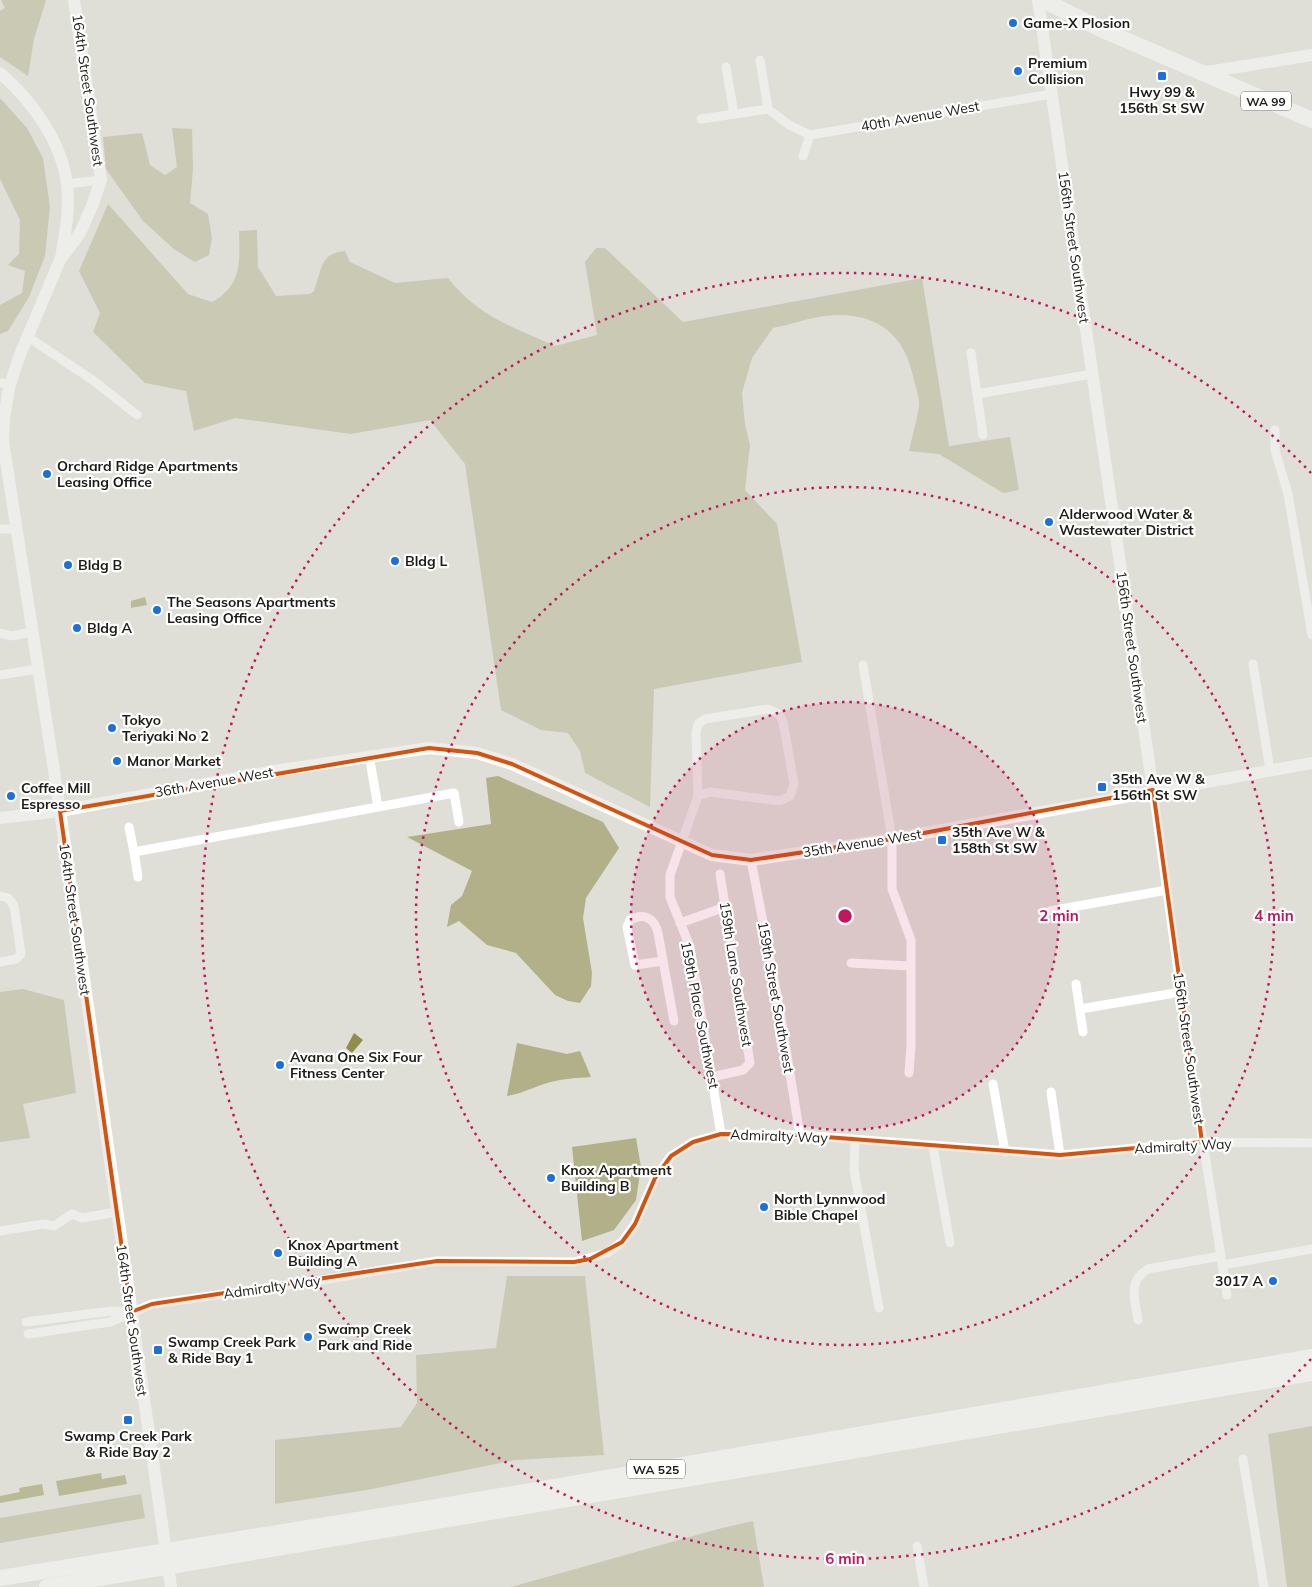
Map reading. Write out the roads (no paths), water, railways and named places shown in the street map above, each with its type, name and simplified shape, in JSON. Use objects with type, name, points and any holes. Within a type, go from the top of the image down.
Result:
[{"type":"highway","name":"WA 99","points":[[1043,0],[1201,73],[1312,120]]},
{"type":"highway","name":"WA 525","points":[[0,1578],[444,1506],[1312,1357]]},
{"type":"highway","name":"WA 525","points":[[47,1587],[1312,1373]]},
{"type":"street","name":"164th Street Southwest","points":[[74,0],[94,122],[100,180]]},
{"type":"street","name":"156th Street Southwest","points":[[1038,0],[1153,790],[1202,1142],[1227,1295]]},
{"type":"street","points":[[1201,73],[1312,55]]},
{"type":"street","points":[[760,60],[768,109]]},
{"type":"street","points":[[726,67],[734,114]]},
{"type":"street","points":[[0,73],[38,116],[53,140],[63,165],[67,184],[66,223],[60,260]]},
{"type":"street","name":"40th Avenue West","points":[[810,135],[1052,94]]},
{"type":"street","points":[[701,119],[768,109],[789,124],[810,135],[803,156]]},
{"type":"street","points":[[60,260],[80,233],[95,200],[100,180],[67,184]]},
{"type":"street","name":"164th Street Southwest","points":[[60,260],[28,337],[5,383],[4,478],[16,529],[60,811],[172,1587]]},
{"type":"street","points":[[28,337],[94,381],[137,415]]},
{"type":"street","points":[[971,353],[983,434]]},
{"type":"street","points":[[977,394],[1092,374]]},
{"type":"street","points":[[1275,430],[1275,450],[1288,494],[1312,634]]},
{"type":"street","points":[[0,529],[16,529]]},
{"type":"street","points":[[0,633],[12,636],[31,632]]},
{"type":"street","points":[[863,664],[892,839],[892,889],[911,940],[911,1045],[909,1073]]},
{"type":"street","points":[[1253,664],[1270,770]]},
{"type":"street","points":[[0,675],[37,669]]},
{"type":"street","name":"159th Place Southwest","points":[[698,796],[710,792],[780,801],[790,796],[794,784],[783,722],[779,714],[768,710],[705,720],[698,724],[696,733],[698,796],[683,843],[670,875],[670,897],[690,947],[722,1134]]},
{"type":"street","name":"35th Avenue West","points":[[429,748],[477,753],[512,764],[712,855],[751,860],[892,839],[1153,790],[1312,763]]},
{"type":"street","name":"36th Avenue West","points":[[0,818],[60,811],[369,755],[429,748]]},
{"type":"street","points":[[369,755],[378,808]]},
{"type":"street","points":[[134,852],[454,793],[459,822]]},
{"type":"street","points":[[129,827],[138,877]]},
{"type":"street","name":"159th Street Southwest","points":[[751,860],[778,1000],[800,1135]]},
{"type":"street","name":"159th Lane Southwest","points":[[712,1077],[743,1070],[750,1062],[720,874]]},
{"type":"street","points":[[1050,911],[1167,890]]},
{"type":"street","points":[[0,896],[8,898],[14,906],[21,954],[16,960],[0,962]]},
{"type":"street","points":[[680,924],[725,908]]},
{"type":"street","points":[[663,961],[635,965],[627,927],[630,920],[641,917],[652,919],[658,933],[674,1021]]},
{"type":"street","points":[[851,963],[910,966]]},
{"type":"street","points":[[1076,984],[1083,1032]]},
{"type":"street","points":[[1080,1009],[1181,992]]},
{"type":"street","points":[[993,1084],[1005,1152]]},
{"type":"street","points":[[1050,1092],[1060,1155]]},
{"type":"street","name":"Admiralty Way","points":[[28,1334],[110,1322],[152,1304],[295,1285],[437,1261],[574,1262],[590,1259],[607,1253],[622,1242],[636,1224],[654,1178],[671,1156],[693,1142],[722,1134],[800,1135],[933,1147],[1060,1155],[1202,1142],[1312,1143]]},
{"type":"street","points":[[855,1140],[854,1170],[878,1308]]},
{"type":"street","points":[[933,1147],[950,1243]]},
{"type":"street","points":[[0,1231],[42,1224],[54,1226],[72,1214],[82,1218],[117,1212]]},
{"type":"street","points":[[1138,1320],[1133,1285],[1139,1275],[1148,1269],[1312,1249]]},
{"type":"street","points":[[26,1322],[110,1311],[131,1312]]},
{"type":"street","points":[[1243,1459],[1264,1587]]},
{"type":"street","points":[[917,1546],[924,1587]]},
{"type":"place","name":"Game-X Plosion","points":[[1013,23]]},
{"type":"place","name":"Premium Collision","points":[[1018,71]]},
{"type":"place","name":"Hwy 99 & 156th St SW","points":[[1162,76]]},
{"type":"place","name":"Orchard Ridge Apartments Leasing Office","points":[[47,474]]},
{"type":"place","name":"Alderwood Water & Wastewater District","points":[[1049,522]]},
{"type":"place","name":"Bldg L","points":[[395,561]]},
{"type":"place","name":"Bldg B","points":[[68,565]]},
{"type":"place","name":"The Seasons Apartments Leasing Office","points":[[157,610]]},
{"type":"place","name":"Bldg A","points":[[77,628]]},
{"type":"place","name":"Tokyo Teriyaki No 2","points":[[112,728]]},
{"type":"place","name":"Manor Market","points":[[117,761]]},
{"type":"place","name":"35th Ave W & 156th St SW","points":[[1102,787]]},
{"type":"place","name":"Coffee Mill Espresso","points":[[11,796]]},
{"type":"place","name":"35th Ave W & 158th St SW","points":[[942,840]]},
{"type":"place","name":"Avana One Six Four Fitness Center","points":[[280,1065]]},
{"type":"place","name":"Knox Apartment Building B","points":[[551,1178]]},
{"type":"place","name":"North Lynnwood Bible Chapel","points":[[764,1207]]},
{"type":"place","name":"Knox Apartment Building A","points":[[278,1253]]},
{"type":"place","name":"3017 A","points":[[1273,1281]]},
{"type":"place","name":"Swamp Creek Park and Ride","points":[[308,1337]]},
{"type":"place","name":"Swamp Creek Park & Ride Bay 1","points":[[158,1350]]},
{"type":"place","name":"Swamp Creek Park & Ride Bay 2","points":[[128,1420]]}]
